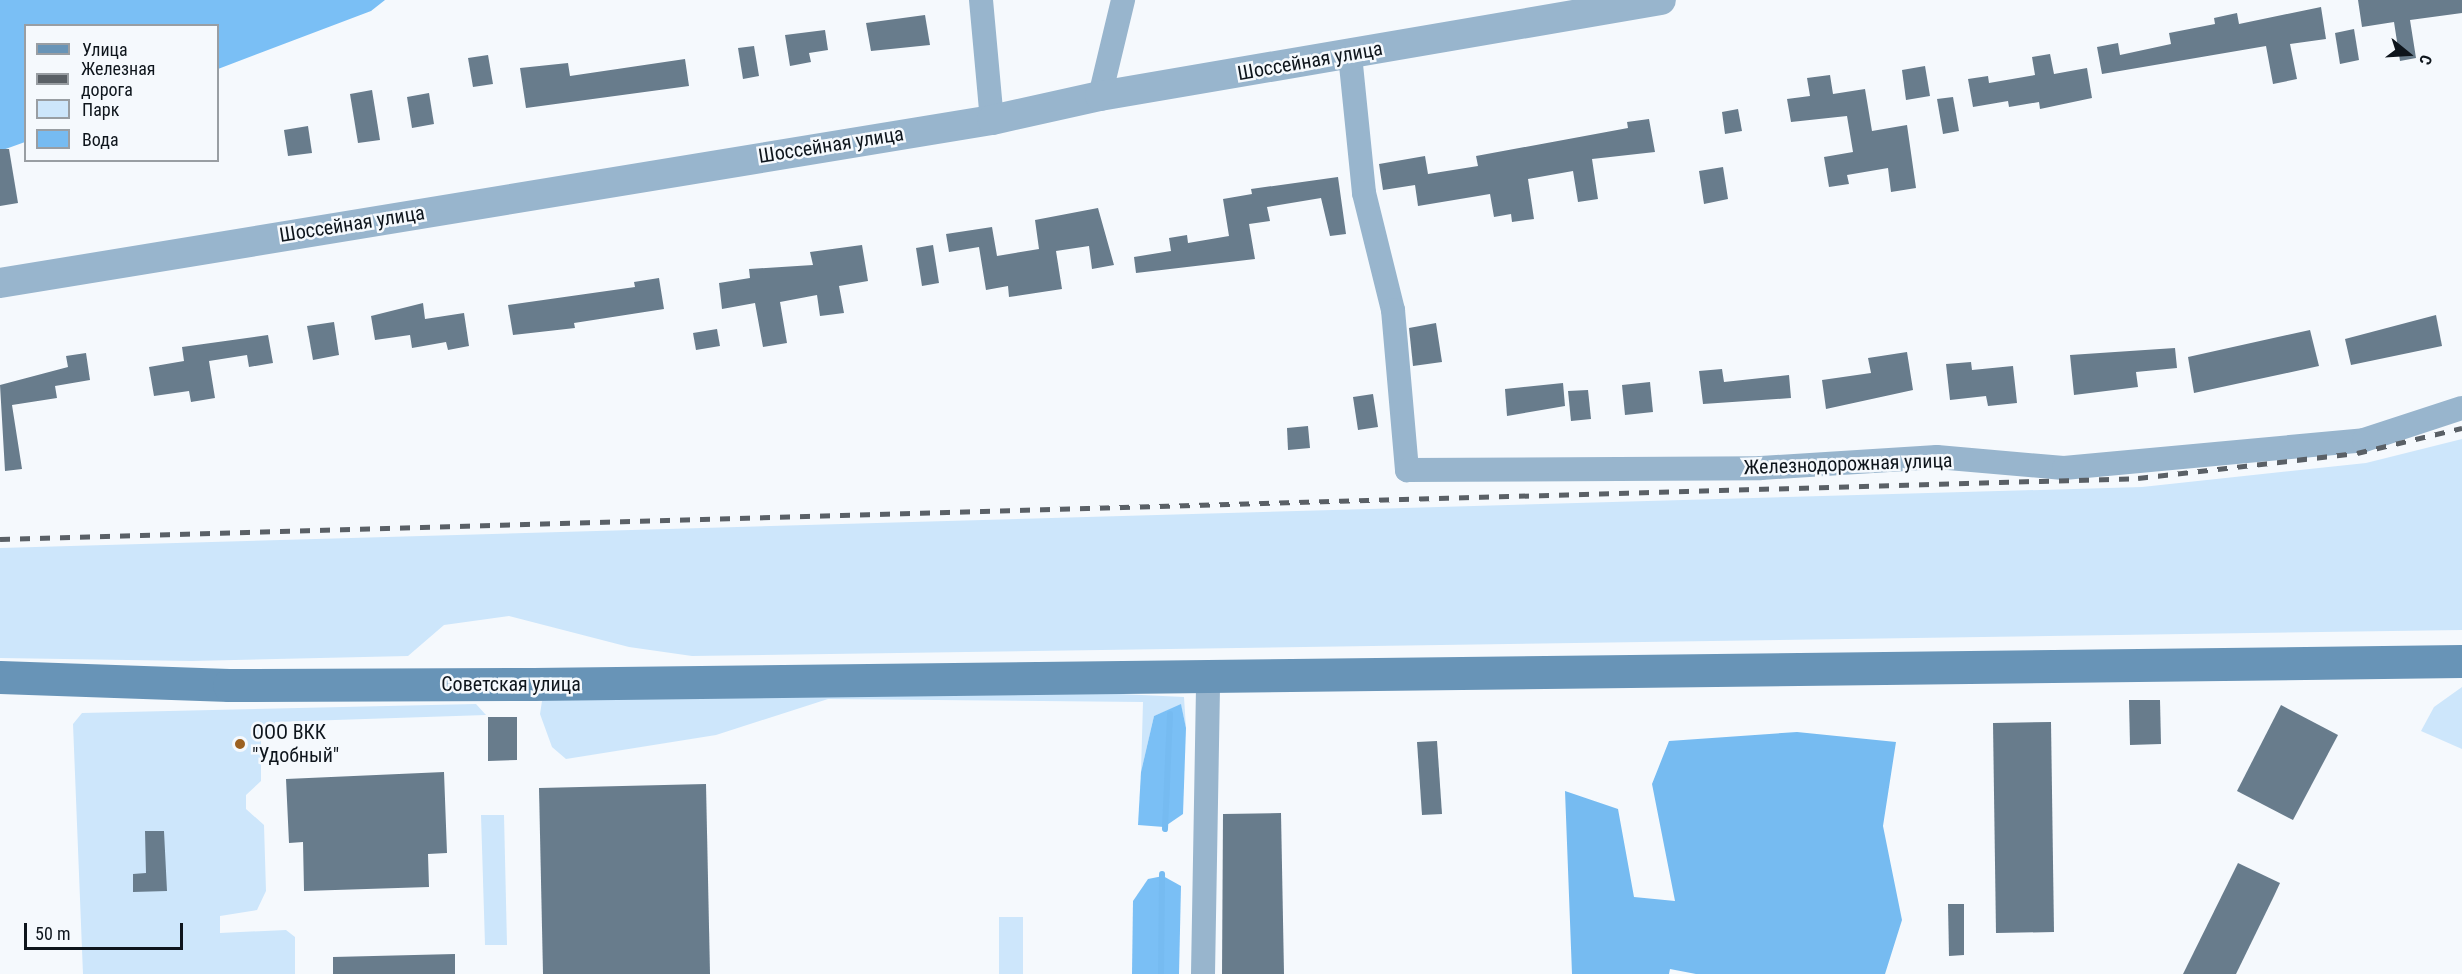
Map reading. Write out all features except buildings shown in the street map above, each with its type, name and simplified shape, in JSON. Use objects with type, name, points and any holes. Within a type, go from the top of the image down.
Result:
[{"type":"main road","name":"Советская улица","points":[[0,678],[252,685],[2462,661]]},
{"type":"street","points":[[981,0],[992,120]]},
{"type":"street","points":[[1100,96],[1123,0]]},
{"type":"street","name":"Шоссейная улица","points":[[0,283],[992,120],[1100,96],[1661,0]]},
{"type":"street","name":"Железнодорожная улица","points":[[1350,55],[1364,193],[1393,310],[1407,470],[1761,468],[1937,457],[2064,468],[2364,440],[2462,408]]},
{"type":"street","points":[[1203,974],[1208,675]]},
{"type":"green space","points":[[2462,439],[2462,630],[692,656],[629,647],[509,616],[444,625],[408,656],[192,661],[0,658],[0,548],[2142,487],[2366,463]]},
{"type":"green space","points":[[2462,687],[2462,749],[2421,731],[2434,707]]},
{"type":"green space","points":[[1057,691],[1184,697],[1186,728],[1181,705],[1154,716],[1141,772],[1143,702],[828,699],[716,735],[566,759],[552,747],[540,714],[542,701],[561,693]]},
{"type":"green space","points":[[476,704],[486,715],[275,722],[275,737],[261,738],[261,781],[246,795],[246,809],[264,825],[266,891],[257,910],[220,916],[220,933],[286,930],[295,937],[295,974],[83,974],[73,724],[82,713]]},
{"type":"green space","points":[[481,815],[504,815],[507,945],[485,945]]},
{"type":"green space","points":[[999,917],[1023,917],[1023,974],[999,974]]},
{"type":"shaded area","points":[[0,0],[385,0],[371,11],[219,69],[219,24],[24,24],[24,142],[0,151]]},
{"type":"shaded area","points":[[1181,704],[1186,728],[1183,814],[1164,827],[1138,825],[1141,772],[1154,716]]},
{"type":"shaded area","points":[[1163,876],[1181,886],[1179,974],[1132,974],[1133,901],[1148,879]]},
{"type":"water","points":[[1797,732],[1896,742],[1883,826],[1902,920],[1885,974],[1696,974],[1670,969],[1669,974],[1572,974],[1565,791],[1618,809],[1634,897],[1675,901],[1652,784],[1669,741]]},
{"type":"waterway","points":[[1165,829],[1170,714]]},
{"type":"waterway","points":[[1161,974],[1162,874]]},
{"type":"railway","points":[[0,539],[2138,478],[2357,453],[2462,428]]},
{"type":"place","name":"ООО ВКК \"Удобный\"","points":[[240,744]]}]
